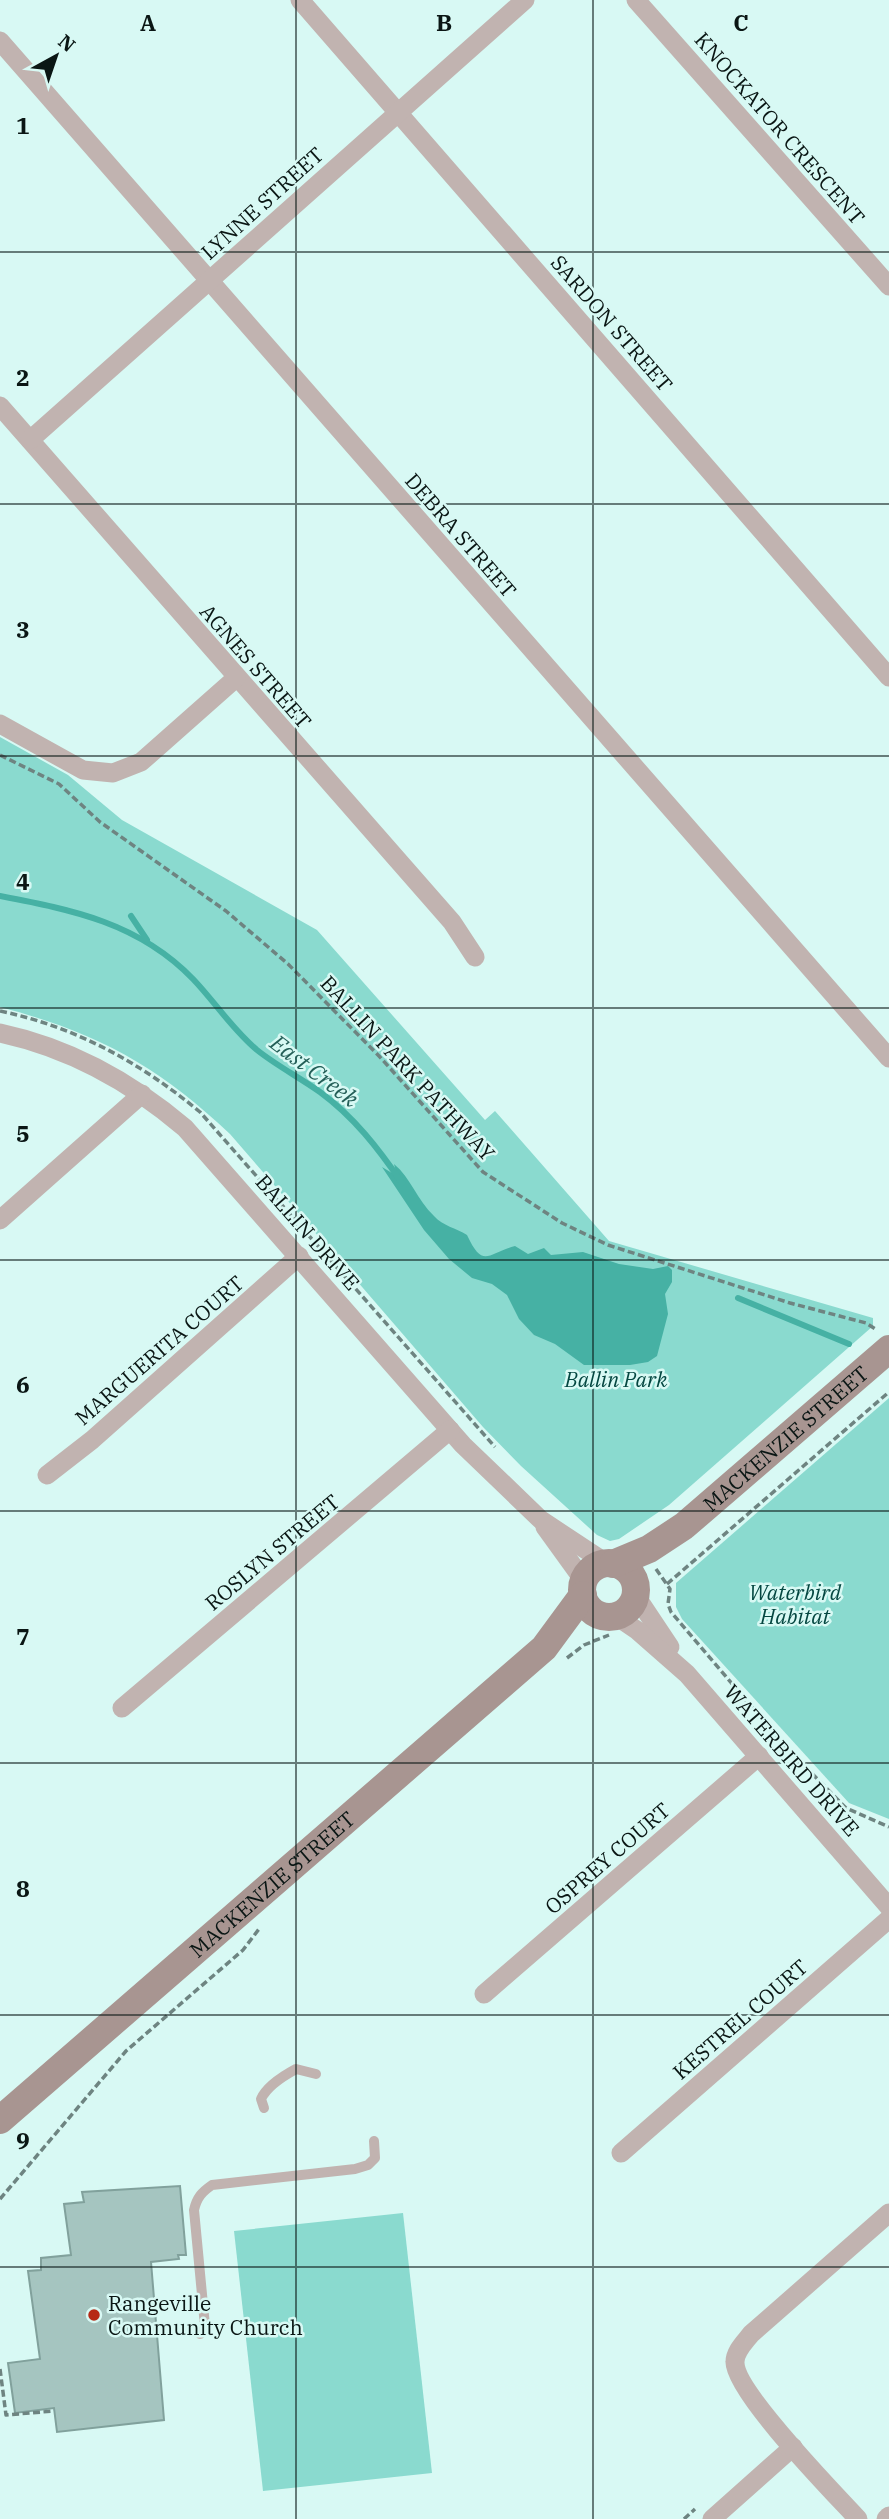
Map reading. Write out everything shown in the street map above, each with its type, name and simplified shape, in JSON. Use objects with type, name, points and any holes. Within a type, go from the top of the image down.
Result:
[{"type":"main road","name":"MACKENZIE STREET","points":[[610,1564],[649,1549],[684,1526],[884,1340]]},
{"type":"main road","name":"MACKENZIE STREET","points":[[648,1582],[684,1526]]},
{"type":"main road","points":[[610,1564],[648,1582],[629,1609],[609,1616],[589,1608],[583,1588],[593,1569],[610,1564]]},
{"type":"main road","name":"MACKENZIE STREET","points":[[544,1648],[583,1588]]},
{"type":"main road","name":"MACKENZIE STREET","points":[[0,2120],[544,1648],[609,1616]]},
{"type":"street","name":"SARDON STREET","points":[[300,0],[889,677]]},
{"type":"street","name":"LYNNE STREET","points":[[30,440],[524,0]]},
{"type":"street","name":"KNOCKATOR CRESCENT","points":[[636,0],[889,286]]},
{"type":"street","name":"DEBRA STREET","points":[[0,41],[888,1056]]},
{"type":"street","name":"AGNES STREET","points":[[0,406],[452,922],[475,957]]},
{"type":"street","points":[[0,724],[83,770],[113,773],[141,762],[236,678]]},
{"type":"street","name":"BALLIN DRIVE","points":[[0,1033],[74,1056],[142,1094],[186,1128],[450,1430],[541,1520],[610,1564]]},
{"type":"street","points":[[0,1220],[142,1094]]},
{"type":"street","name":"MARGUERITA COURT","points":[[47,1475],[92,1440],[299,1256]]},
{"type":"street","name":"ROSLYN STREET","points":[[122,1708],[450,1430]]},
{"type":"street","name":"BALLIN DRIVE","points":[[541,1520],[583,1588]]},
{"type":"street","name":"WATERBIRD DRIVE","points":[[648,1582],[687,1674]]},
{"type":"street","name":"WATERBIRD DRIVE","points":[[609,1616],[638,1631],[687,1674],[889,1907]]},
{"type":"street","name":"OSPREY COURT","points":[[484,1994],[759,1756]]},
{"type":"street","name":"KESTREL COURT","points":[[621,2153],[889,1919]]},
{"type":"street","points":[[858,2519],[793,2447],[742,2383],[735,2363],[739,2349],[751,2334],[889,2213]]},
{"type":"street","points":[[707,2511],[793,2447]]},
{"type":"lane","points":[[264,2108],[261,2099],[264,2093],[284,2076],[296,2069],[316,2074]]},
{"type":"lane","points":[[201,2334],[205,2326],[194,2210],[197,2199],[204,2190],[212,2185],[368,2165],[375,2158],[374,2141]]},
{"type":"path","name":"BALLIN PARK PATHWAY","points":[[0,755],[59,784],[100,822],[226,911],[288,964],[379,1056],[483,1172],[562,1223],[608,1245],[790,1303],[866,1323],[884,1340]]},
{"type":"path","points":[[648,1582],[889,1392]]},
{"type":"path","points":[[648,1582],[670,1589],[668,1604],[671,1612],[785,1746],[846,1808],[889,1827]]},
{"type":"path","points":[[0,2199],[126,2051],[243,1950],[264,1923]]},
{"type":"path","points":[[0,2369],[6,2415],[54,2412]]},
{"type":"path","points":[[684,2519],[707,2511]]},
{"type":"green space","name":"Ballin Park","points":[[0,737],[68,775],[122,820],[317,930],[485,1120],[495,1111],[609,1241],[873,1318],[873,1326],[669,1505],[619,1539],[610,1541],[597,1535],[521,1466],[483,1427],[230,1134],[203,1110],[124,1054],[66,1028],[0,1007]]},
{"type":"green space","name":"Waterbird Habitat","points":[[889,1398],[889,1819],[849,1803],[682,1619],[676,1607],[676,1583]]},
{"type":"green space","points":[[403,2213],[432,2473],[263,2491],[234,2231]]},
{"type":"shaded area","points":[[394,1164],[434,1216],[445,1225],[467,1235],[482,1256],[515,1246],[528,1254],[544,1248],[551,1255],[583,1252],[619,1264],[653,1269],[668,1266],[672,1270],[672,1282],[665,1294],[668,1314],[657,1356],[648,1362],[630,1365],[584,1365],[555,1344],[534,1335],[519,1319],[507,1295],[492,1284],[472,1278],[449,1259],[424,1230],[382,1167],[397,1176]]},
{"type":"building","name":"Rangeville Community Church","points":[[180,2186],[186,2255],[178,2255],[179,2259],[151,2262],[164,2420],[57,2432],[54,2408],[15,2413],[8,2363],[40,2359],[28,2271],[41,2270],[41,2258],[71,2255],[64,2204],[84,2202],[82,2192]]},
{"type":"waterway","name":"East Creek","points":[[0,896],[79,914],[104,922],[150,944],[193,979],[257,1050],[320,1092],[344,1112],[374,1145],[402,1183]]},
{"type":"waterway","points":[[131,916],[147,940]]},
{"type":"waterway","name":"East Creek","points":[[738,1298],[849,1344]]},
{"type":"place","name":"Rangeville Community Church","points":[[94,2315]]}]
